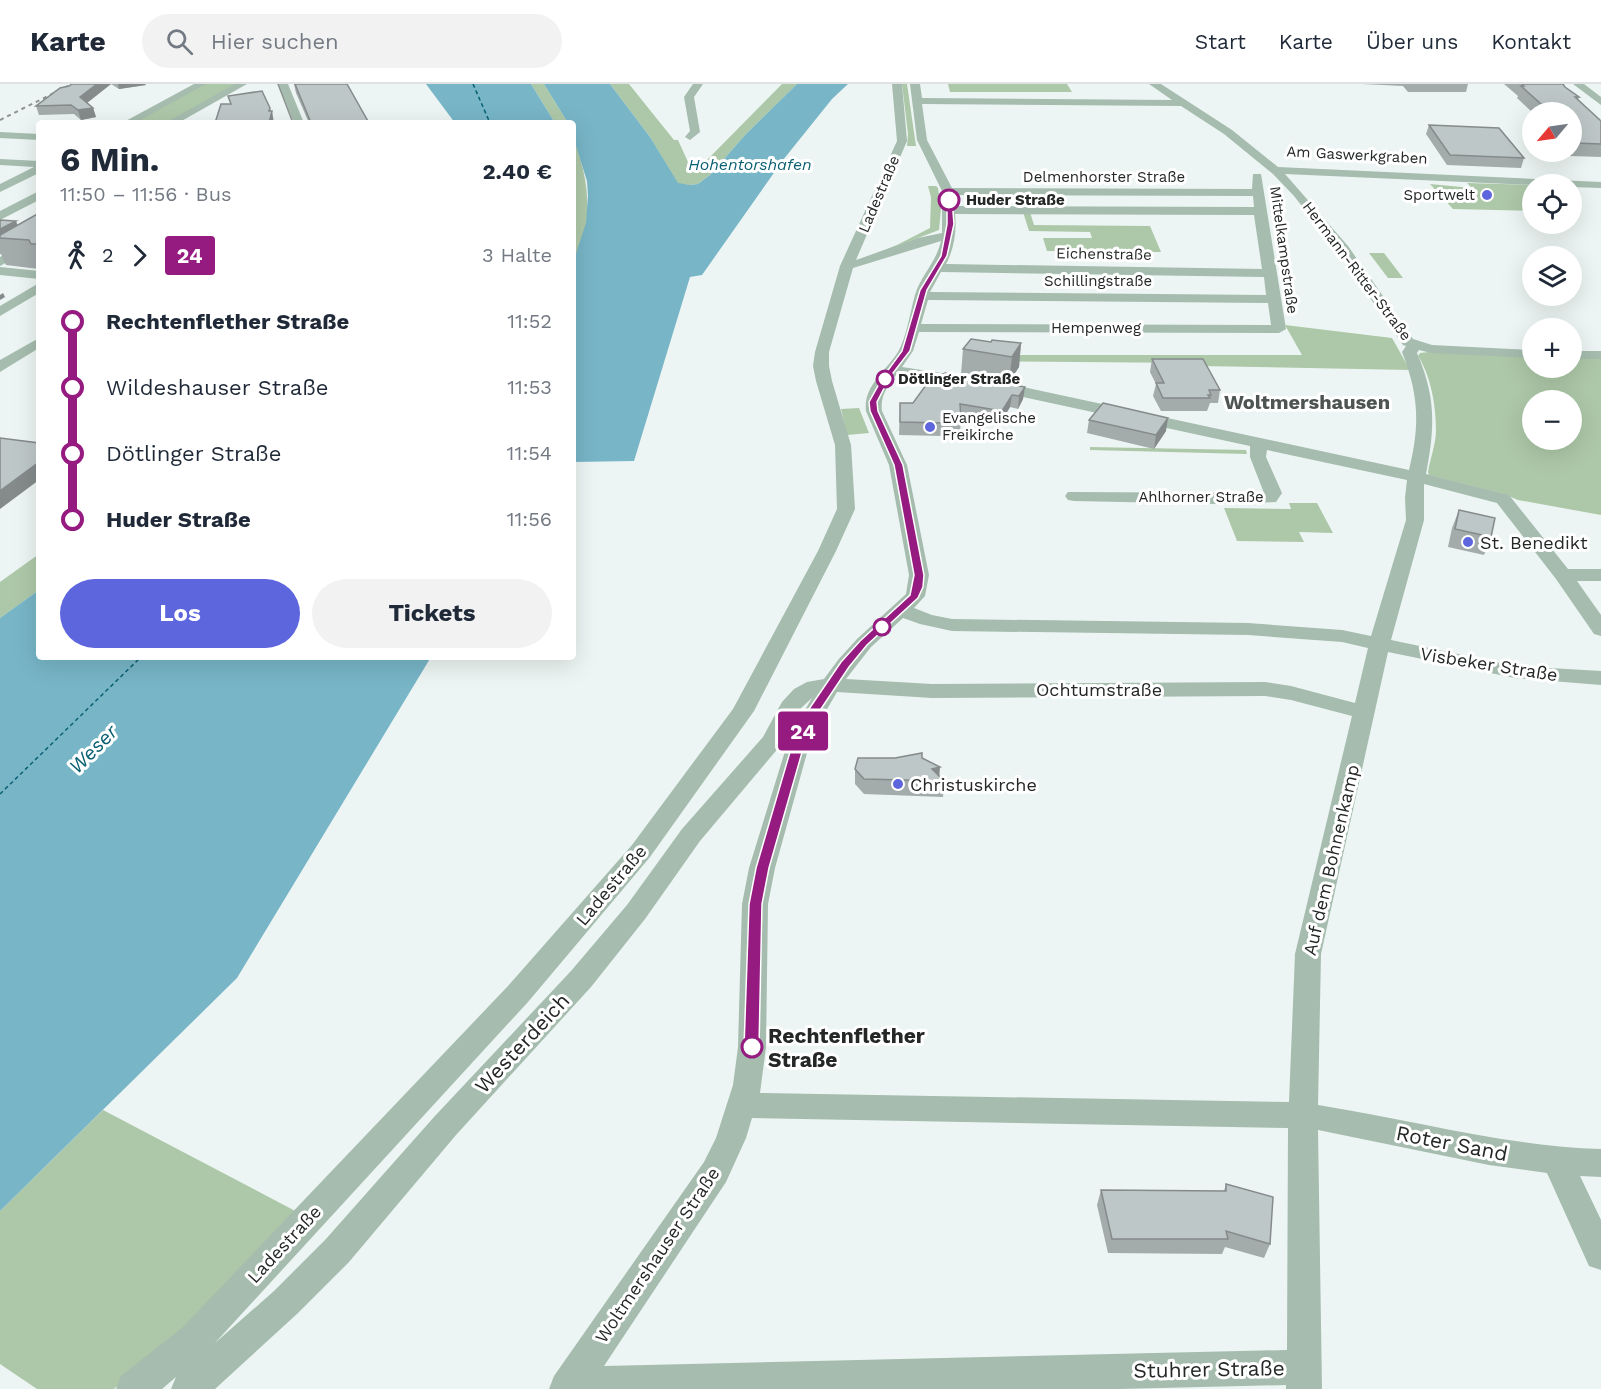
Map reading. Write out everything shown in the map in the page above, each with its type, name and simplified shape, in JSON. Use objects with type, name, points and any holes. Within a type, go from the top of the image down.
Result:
[{"type":"street","points":[[133,120],[201,84]]},
{"type":"street","points":[[176,120],[242,84]]},
{"type":"street","points":[[283,84],[298,120]]},
{"type":"street","points":[[690,137],[695,132],[689,97],[698,84]]},
{"type":"street","name":"Ladestraße","points":[[134,1389],[195,1339],[518,994],[641,851],[743,711],[827,551],[846,509],[843,445],[821,366],[822,352],[847,266],[902,141],[897,84]]},
{"type":"street","name":"Woltmershauser Straße","points":[[571,1384],[715,1172],[743,1105],[748,1085],[752,1047],[755,904],[762,868],[801,735],[832,684],[864,643],[915,596],[919,575],[898,465],[874,411],[873,402],[891,370],[906,351],[921,296],[944,256],[948,236],[950,210],[948,191],[922,140],[915,84]]},
{"type":"street","name":"Hermann-Ritter-Straße","points":[[1154,84],[1228,132],[1273,168],[1327,228],[1408,342],[1416,346]]},
{"type":"street","points":[[1578,84],[1601,102]]},
{"type":"street","points":[[189,90],[227,92]]},
{"type":"street","points":[[917,101],[1182,101]]},
{"type":"street","points":[[0,135],[36,137]]},
{"type":"street","points":[[0,162],[36,167]]},
{"type":"street","name":"Am Gaswerkgraben","points":[[1273,168],[1601,185]]},
{"type":"street","points":[[0,189],[36,169]]},
{"type":"street","name":"Mittelkampstraße","points":[[1257,176],[1260,211],[1279,329]]},
{"type":"street","name":"Delmenhorster Straße","points":[[948,191],[1260,193]]},
{"type":"street","points":[[0,216],[36,197]]},
{"type":"street","points":[[950,210],[1260,211]]},
{"type":"street","name":"Ladestraße","points":[[847,266],[867,262],[923,240],[948,236]]},
{"type":"street","points":[[0,262],[36,241]]},
{"type":"street","name":"Eichenstraße","points":[[938,268],[1270,273]]},
{"type":"street","points":[[0,272],[36,275]]},
{"type":"street","points":[[0,312],[36,289]]},
{"type":"street","name":"Schillingstraße","points":[[921,296],[1274,299]]},
{"type":"street","name":"Hempenweg","points":[[913,328],[1279,329]]},
{"type":"street","points":[[0,366],[36,344]]},
{"type":"street","points":[[1416,346],[1479,353],[1522,354]]},
{"type":"street","name":"Auf dem Bohnenkamp","points":[[1304,1378],[1303,1115],[1308,954],[1340,827],[1378,645],[1415,520],[1412,505],[1425,433],[1420,380],[1409,352],[1416,346]]},
{"type":"street","points":[[1582,355],[1601,355]]},
{"type":"street","points":[[891,370],[1000,387],[1417,477],[1503,499],[1563,575],[1601,630]]},
{"type":"street","name":"Ahlhorner Straße","points":[[1074,496],[1238,500],[1270,498],[1273,493],[1258,458],[1259,443]]},
{"type":"street","points":[[1563,575],[1601,575]]},
{"type":"street","name":"Visbeker Straße","points":[[902,610],[938,624],[952,625],[1248,629],[1342,636],[1515,672],[1601,678]]},
{"type":"street","name":"Ochtumstraße","points":[[832,684],[932,691],[1034,688],[1265,689],[1291,693],[1364,712]]},
{"type":"street","name":"Westerdeich","points":[[189,1389],[286,1302],[337,1251],[445,1126],[581,979],[636,912],[691,835],[772,741],[790,707],[808,690],[832,684]]},
{"type":"street","points":[[641,851],[670,863]]},
{"type":"street","points":[[743,1105],[1303,1115]]},
{"type":"street","name":"Roter Sand","points":[[1303,1115],[1341,1120],[1558,1163],[1601,1163]]},
{"type":"street","points":[[1558,1163],[1601,1255]]},
{"type":"street","name":"Stuhrer Straße","points":[[571,1384],[1304,1378]]},
{"type":"green space","points":[[204,84],[239,84],[173,120],[136,120]]},
{"type":"green space","points":[[531,84],[544,84],[566,120],[553,120]]},
{"type":"green space","points":[[610,84],[629,84],[674,140],[678,140],[688,162],[697,162],[707,160],[782,84],[797,84],[745,135],[710,175],[698,184],[690,185],[678,184],[650,137]]},
{"type":"green space","points":[[902,84],[907,84],[916,146],[907,146],[908,134]]},
{"type":"green space","points":[[948,84],[1067,84],[1072,92],[950,92]]},
{"type":"green space","points":[[576,145],[583,167],[587,200],[585,232],[576,257]]},
{"type":"green space","name":"Sportwelt","points":[[1467,183],[1522,185],[1522,211],[1453,209],[1430,184],[1472,188]]},
{"type":"green space","points":[[928,186],[938,188],[941,209],[939,230],[865,258],[930,228],[931,197]]},
{"type":"green space","name":"Huder Straße","points":[[1023,212],[1030,212],[1034,225],[1150,226],[1161,252],[1047,251],[1043,238],[1092,238],[1090,232],[1029,231]]},
{"type":"green space","points":[[1369,253],[1384,253],[1403,278],[1388,278]]},
{"type":"green space","points":[[1285,325],[1392,338],[1410,370],[1200,366],[1198,363],[969,361],[970,355],[1302,355]]},
{"type":"green space","points":[[1429,352],[1522,356],[1522,378],[1582,378],[1582,357],[1601,357],[1601,515],[1518,500],[1504,494],[1429,475],[1436,421],[1432,391],[1418,356],[1420,353]]},
{"type":"green space","points":[[859,408],[869,433],[847,435],[841,409]]},
{"type":"green space","points":[[1090,447],[1246,450],[1247,454],[1090,450]]},
{"type":"green space","points":[[1289,503],[1317,503],[1333,533],[1299,532],[1304,542],[1237,541],[1224,508],[1291,509]]},
{"type":"green space","points":[[36,556],[36,592],[0,618],[0,582]]},
{"type":"green space","points":[[103,1110],[301,1214],[217,1302],[114,1389],[37,1389],[0,1364],[0,1211]]},
{"type":"water","points":[[426,84],[531,84],[553,120],[453,120]]},
{"type":"water","name":"Hohentorshafen","points":[[544,84],[610,84],[650,137],[678,183],[698,184],[710,175],[745,135],[797,84],[848,84],[832,99],[783,160],[702,275],[690,277],[634,461],[576,462],[576,254],[586,223],[588,196],[587,181],[576,146],[576,120],[566,120]]},
{"type":"water","name":"Weser","points":[[36,592],[36,660],[429,660],[237,978],[0,1211],[0,618]]},
{"type":"building","points":[[72,84],[97,84],[80,97],[93,108],[78,110],[71,105],[36,106],[60,88]]},
{"type":"building","points":[[295,84],[347,84],[367,120],[310,120]]},
{"type":"building","points":[[1522,84],[1563,84],[1579,97],[1575,97],[1580,102],[1539,102],[1521,86],[1524,86]]},
{"type":"building","points":[[262,91],[270,108],[269,111],[272,111],[270,120],[216,120],[221,104],[231,104],[228,96]]},
{"type":"building","points":[[1582,103],[1601,121],[1601,144],[1582,143]]},
{"type":"building","points":[[1429,125],[1499,128],[1522,158],[1450,155]]},
{"type":"building","points":[[36,215],[36,244],[31,244],[29,240],[0,238],[0,235]]},
{"type":"building","points":[[0,220],[16,221],[0,229]]},
{"type":"building","points":[[971,339],[1021,343],[1012,357],[963,349]]},
{"type":"building","points":[[1152,359],[1203,359],[1220,390],[1209,390],[1210,398],[1163,398],[1156,383],[1164,383]]},
{"type":"building","points":[[945,373],[1025,387],[1019,396],[1012,395],[1002,411],[960,404],[961,420],[944,420],[944,423],[900,422],[900,403],[913,403],[926,385],[933,386]]},
{"type":"building","points":[[1103,403],[1168,418],[1156,435],[1089,420]]},
{"type":"building","points":[[0,438],[36,443],[36,464],[0,491]]},
{"type":"building","points":[[1459,510],[1495,518],[1491,537],[1455,529]]},
{"type":"building","points":[[922,753],[922,758],[940,767],[932,769],[944,781],[864,779],[855,769],[858,758],[895,758]]},
{"type":"building","points":[[1226,1184],[1273,1197],[1270,1244],[1226,1231],[1228,1239],[1112,1239],[1101,1190],[1226,1191]]},
{"type":"ferry route","points":[[473,84],[489,120]]},
{"type":"ferry route","points":[[0,794],[138,660]]},
{"type":"tram line","points":[[278,84],[292,120]]},
{"type":"railway","points":[[0,120],[72,84]]},
{"type":"bus line","name":"24","points":[[752,1047],[755,904],[762,868],[801,735],[845,664],[864,643],[902,610],[915,596],[918,587],[919,575],[898,465],[874,411],[873,402],[876,392],[906,351],[927,282],[944,256],[950,224],[949,200]]},
{"type":"place","name":"Sportwelt","points":[[1487,195]]},
{"type":"place","name":"Huder Straße","points":[[949,200]]},
{"type":"place","name":"Dötlinger Straße","points":[[885,379]]},
{"type":"place","name":"Evangelische Freikirche","points":[[930,427]]},
{"type":"place","name":"St. Benedikt","points":[[1468,542]]},
{"type":"place","name":"Christuskirche","points":[[898,784]]},
{"type":"place","name":"Rechtenflether Straße","points":[[752,1047]]},
{"type":"district","name":"Woltmershausen","points":[[1307,402]]}]
